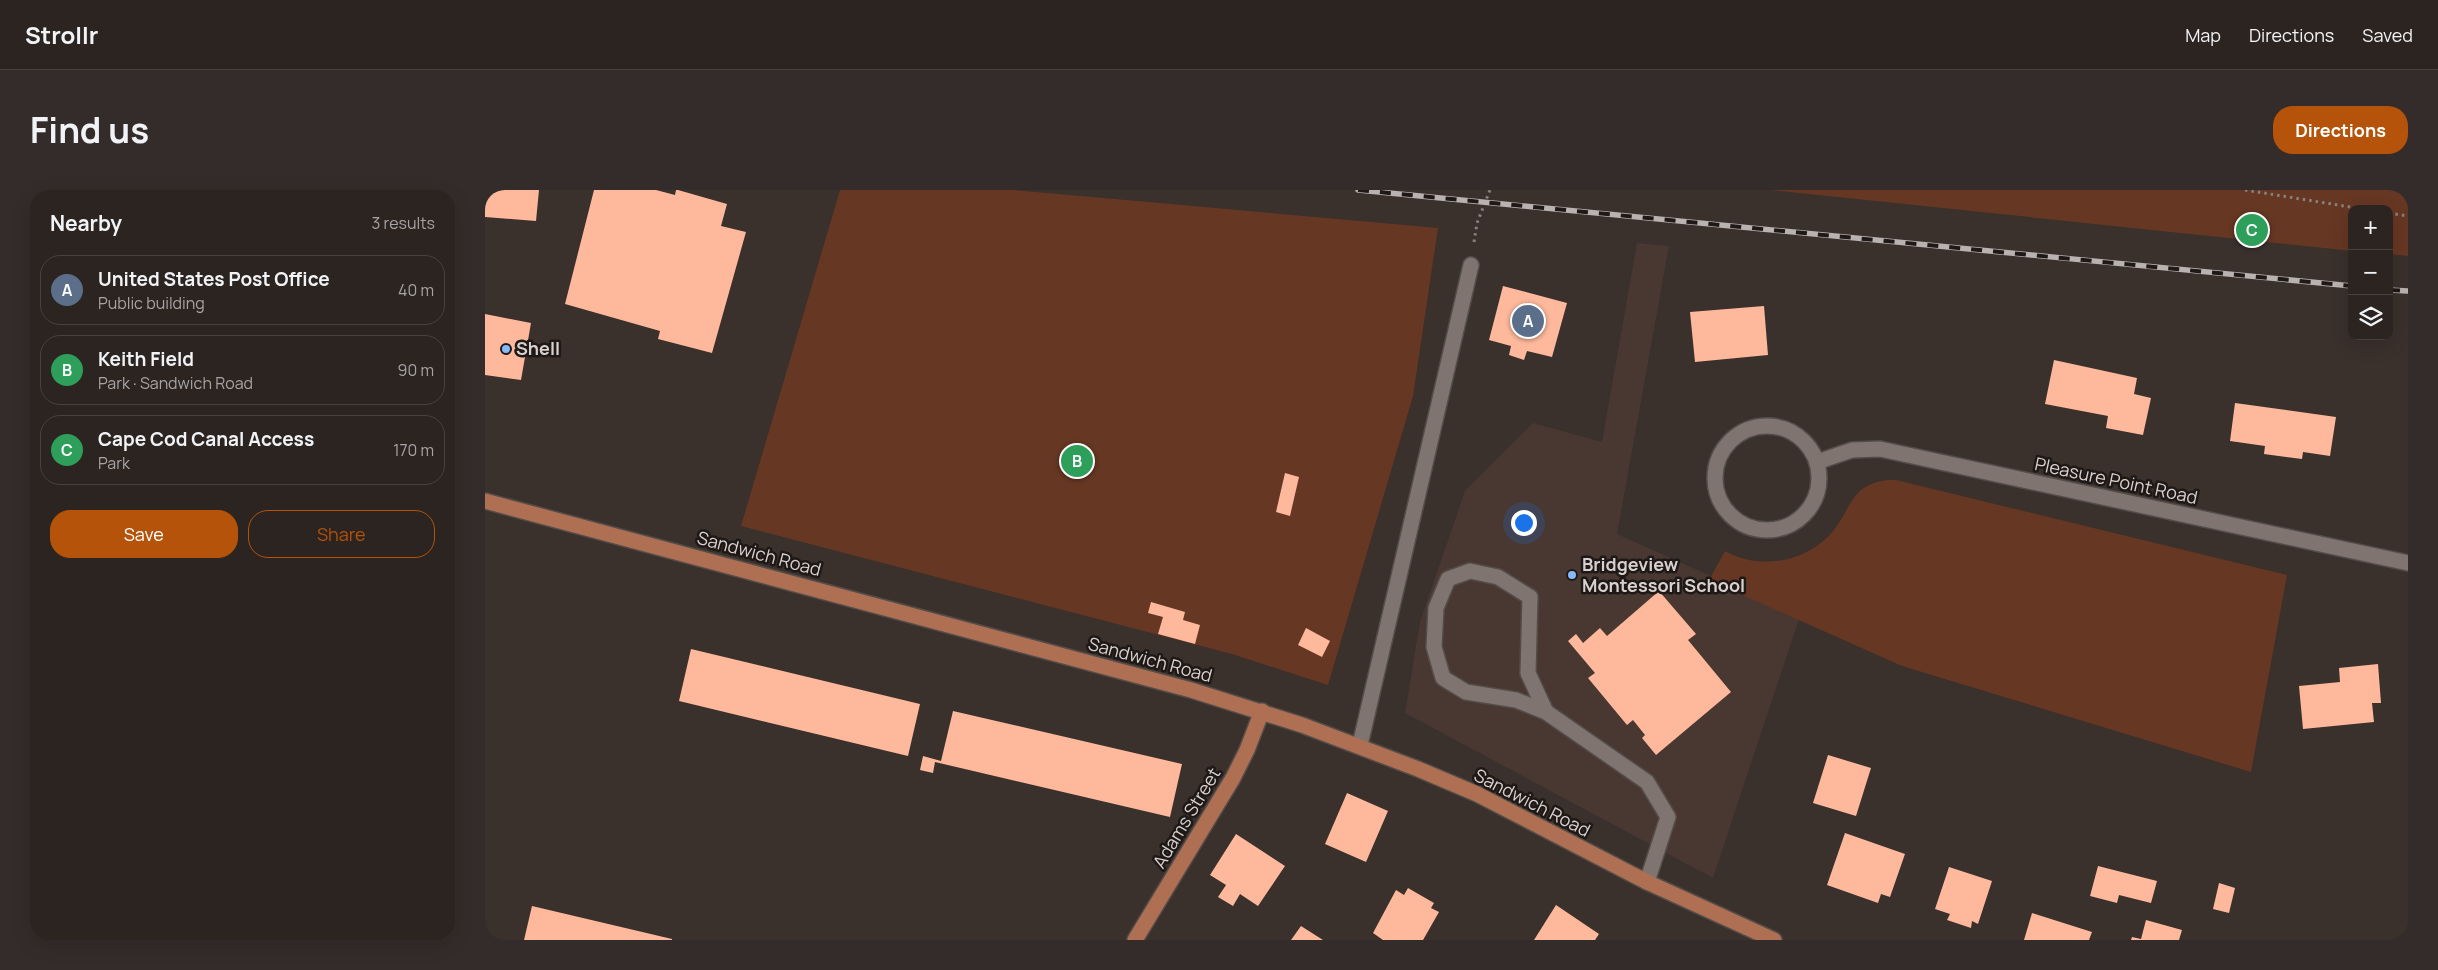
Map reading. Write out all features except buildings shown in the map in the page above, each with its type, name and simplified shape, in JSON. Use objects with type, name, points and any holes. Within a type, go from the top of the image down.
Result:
[{"type":"main road","name":"Sandwich Road","points":[[485,501],[1191,690],[1261,711],[1360,745],[1477,794],[1647,882],[1774,940]]},
{"type":"main road","name":"Adams Street","points":[[1135,940],[1233,778],[1247,750],[1261,711]]},
{"type":"street","points":[[1360,745],[1471,265]]},
{"type":"street","points":[[1762,426],[1780,428],[1796,434],[1809,447],[1817,462],[1819,479],[1816,495],[1808,510],[1796,521],[1781,528],[1764,530],[1748,526],[1733,518],[1722,504],[1716,489],[1715,471],[1720,454],[1731,441],[1745,431],[1762,426]]},
{"type":"street","name":"Pleasure Point Road","points":[[1817,462],[1852,450],[1880,449],[2408,563]]},
{"type":"street","points":[[1546,712],[1528,673],[1530,597],[1498,577],[1470,571],[1448,579],[1436,608],[1434,647],[1443,678],[1466,692],[1516,700],[1546,712],[1647,782],[1668,817],[1647,882]]},
{"type":"path","points":[[1471,265],[1477,223],[1490,190]]},
{"type":"path","points":[[2245,190],[2348,207]]},
{"type":"path","points":[[2393,214],[2408,216]]},
{"type":"shaded area","points":[[840,190],[1014,190],[1438,228],[1413,396],[1328,685],[1232,654],[741,526]]},
{"type":"shaded area","points":[[1771,190],[2408,190],[2408,256],[2393,254],[2393,205],[2348,205],[2348,251]]},
{"type":"shaded area","name":"Bridgeview Montessori School","points":[[1637,243],[1669,246],[1617,534],[1800,616],[1713,878],[1405,713],[1420,622],[1465,491],[1533,423],[1602,442]]},
{"type":"shaded area","points":[[1896,480],[2287,575],[2251,772],[1902,666],[1709,580],[1725,551],[1754,561],[1768,562],[1798,556],[1811,550],[1834,530],[1860,491],[1876,482]]},
{"type":"railway","points":[[1358,190],[2348,286]]},
{"type":"railway","points":[[2393,290],[2408,291]]},
{"type":"place","name":"Cape Cod Canal Access","points":[[2252,230]]},
{"type":"place","name":"United States Post Office","points":[[1528,321]]},
{"type":"place","name":"Shell","points":[[506,349]]},
{"type":"place","name":"Keith Field","points":[[1077,461]]},
{"type":"place","name":"Bridgeview Montessori School","points":[[1572,575]]}]
